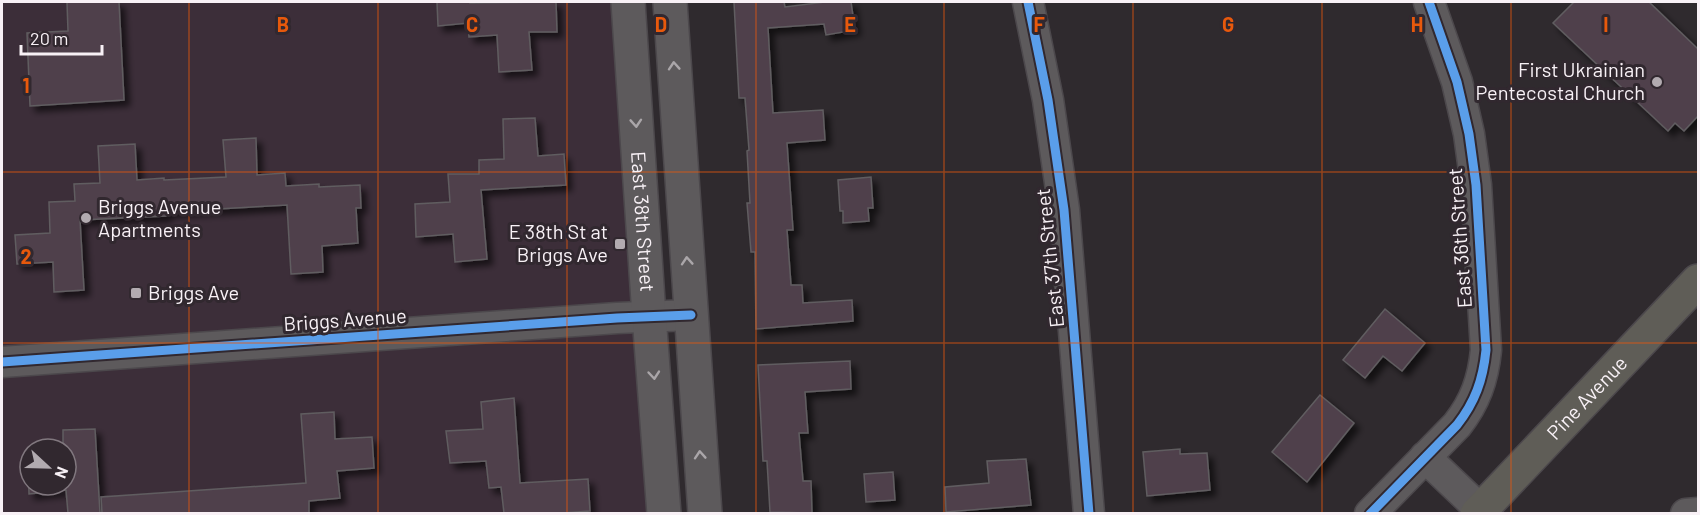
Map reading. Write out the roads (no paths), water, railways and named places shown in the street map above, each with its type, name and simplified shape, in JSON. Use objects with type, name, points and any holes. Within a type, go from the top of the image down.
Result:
[{"type":"main road","name":"East 38th Street","points":[[628,2],[664,513]]},
{"type":"main road","points":[[670,2],[705,513]]},
{"type":"main road","name":"Pine Avenue","points":[[1480,512],[1698,281]]},
{"type":"street","name":"East 37th Street","points":[[1028,2],[1048,100],[1064,210],[1089,513]]},
{"type":"street","name":"East 36th Street","points":[[1370,513],[1457,425],[1479,390],[1484,372],[1486,351],[1476,184],[1469,134],[1457,82],[1429,2]]},
{"type":"street","name":"Briggs Avenue","points":[[2,362],[649,316],[691,315]]},
{"type":"street","points":[[1425,457],[1480,512]]},
{"type":"street","points":[[1686,513],[1698,513]]},
{"type":"place","name":"First Ukrainian Pentecostal Church","points":[[1657,82]]},
{"type":"place","name":"Briggs Avenue Apartments","points":[[86,218]]},
{"type":"place","name":"E 38th St at Briggs Ave","points":[[620,244]]},
{"type":"place","name":"Briggs Ave","points":[[136,293]]}]
